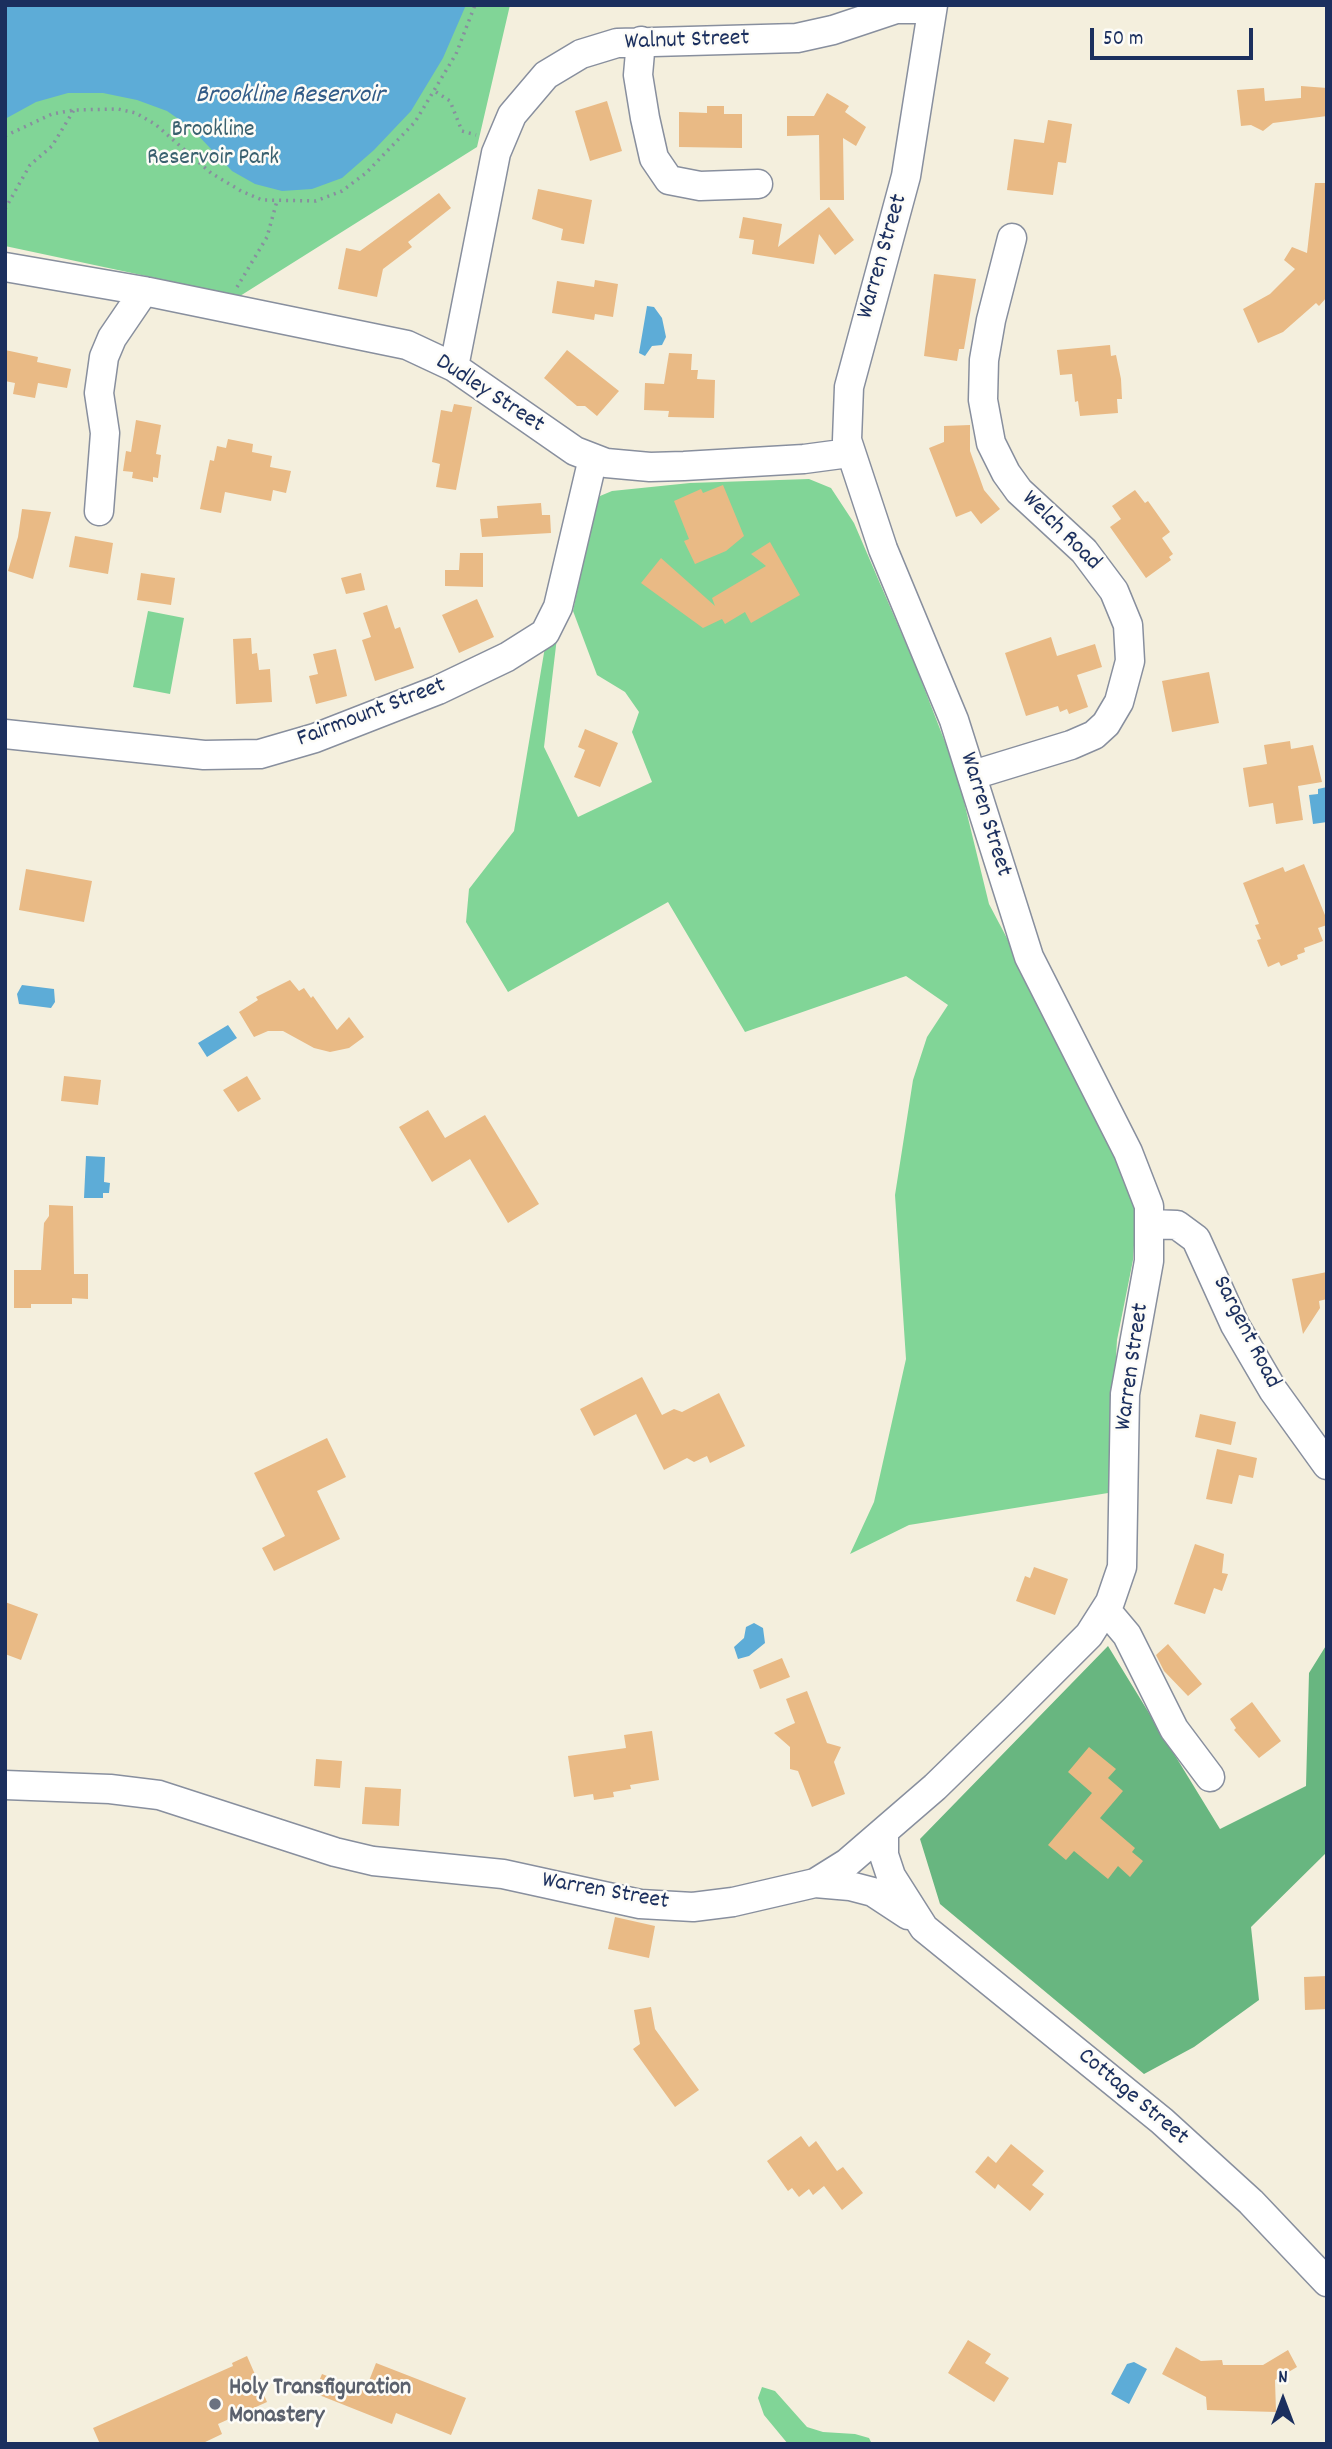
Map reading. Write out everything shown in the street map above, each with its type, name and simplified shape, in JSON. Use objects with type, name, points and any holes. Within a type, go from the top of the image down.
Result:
[{"type":"street","name":"Walnut Street","points":[[454,367],[496,153],[512,115],[531,89],[562,64],[594,49],[641,41],[797,37],[841,28],[900,8],[933,7]]},
{"type":"street","name":"Warren Street","points":[[5,1785],[110,1789],[159,1795],[321,1848],[373,1861],[503,1874],[655,1906],[693,1907],[733,1902],[815,1882],[847,1863],[945,1777],[1089,1635],[1106,1610],[1122,1567],[1125,1394],[1146,1287],[1150,1224],[1146,1194],[1128,1152],[1040,981],[1026,948],[973,775],[883,549],[849,453],[845,423],[849,387],[906,176],[933,7]]},
{"type":"street","points":[[641,41],[638,75],[645,118],[654,158],[669,180],[700,186],[758,184]]},
{"type":"street","name":"Welch Road","points":[[973,775],[1071,745],[1094,735],[1106,724],[1119,702],[1130,661],[1128,625],[1114,591],[1084,551],[1019,491],[1006,473],[991,443],[983,400],[984,360],[990,320],[1012,238]]},
{"type":"street","name":"Dudley Street","points":[[5,267],[144,291],[407,345],[454,367],[575,451],[624,466],[792,460],[849,453]]},
{"type":"street","points":[[99,511],[105,433],[99,393],[104,357],[112,338],[144,291]]},
{"type":"street","name":"Fairmount Street","points":[[5,734],[204,755],[260,754],[314,738],[449,685],[528,646],[549,628],[558,607],[593,458]]},
{"type":"street","name":"Sargent Road","points":[[1150,1224],[1177,1225],[1196,1239],[1241,1336],[1273,1390],[1327,1465]]},
{"type":"street","points":[[1106,1610],[1127,1635],[1174,1729],[1210,1777]]},
{"type":"street","name":"Cottage Street","points":[[884,1833],[884,1856],[891,1876],[900,1895],[924,1928]]},
{"type":"street","name":"Cottage Street","points":[[815,1882],[873,1892],[894,1904],[1163,2121],[1251,2202],[1327,2281]]},
{"type":"path","points":[[5,136],[52,114],[74,110],[118,109],[136,113],[155,124],[221,179],[262,200],[316,201],[342,191],[366,173],[394,145],[436,92],[471,22],[475,5]]},
{"type":"path","points":[[436,92],[450,101],[462,131],[485,138]]},
{"type":"path","points":[[5,209],[30,164],[51,146],[74,110]]},
{"type":"path","points":[[232,298],[243,272],[267,237],[277,201]]},
{"type":"green space","name":"Brookline Reservoir Park","points":[[5,5],[510,5],[477,147],[240,296],[5,246]]},
{"type":"green space","points":[[809,479],[831,488],[854,523],[916,667],[957,773],[989,904],[1121,1155],[1136,1216],[1133,1260],[1117,1340],[1108,1493],[909,1525],[850,1554],[874,1502],[906,1359],[895,1195],[913,1080],[927,1037],[948,1005],[906,976],[745,1032],[668,902],[508,992],[466,922],[469,889],[514,831],[546,641],[558,629],[544,747],[578,817],[652,782],[632,732],[639,712],[625,692],[597,675],[573,611],[595,505],[600,496],[612,491],[690,483]]},
{"type":"green space","points":[[148,611],[184,618],[170,694],[133,687]]},
{"type":"green space","points":[[1327,1644],[1327,1852],[1251,1927],[1259,2000],[1194,2047],[1144,2074],[940,1904],[920,1839],[1108,1646],[1220,1829],[1306,1786],[1309,1673]]},
{"type":"green space","points":[[762,2387],[775,2391],[807,2427],[823,2432],[855,2434],[869,2438],[872,2444],[788,2444],[764,2415],[758,2398]]},
{"type":"water","name":"Brookline Reservoir","points":[[5,5],[466,5],[443,58],[411,111],[374,150],[342,178],[312,189],[282,191],[255,184],[232,171],[190,127],[167,111],[137,100],[103,93],[68,93],[36,102],[5,119]]},
{"type":"water","points":[[647,306],[654,307],[662,318],[666,337],[662,345],[652,346],[645,356],[639,353]]},
{"type":"water","points":[[1327,787],[1327,822],[1313,824],[1309,795],[1318,794],[1318,789]]},
{"type":"water","points":[[22,985],[54,989],[55,1002],[51,1008],[19,1004],[17,994]]},
{"type":"water","points":[[228,1025],[237,1038],[207,1057],[198,1043]]},
{"type":"water","points":[[86,1156],[105,1157],[104,1182],[110,1183],[109,1193],[103,1193],[103,1198],[84,1198]]},
{"type":"water","points":[[754,1623],[763,1628],[765,1643],[749,1656],[738,1659],[734,1647],[744,1638],[746,1627]]},
{"type":"water","points":[[1134,2362],[1147,2369],[1129,2404],[1111,2394],[1127,2364]]},
{"type":"building","points":[[1301,86],[1327,88],[1327,116],[1273,123],[1263,131],[1251,125],[1241,126],[1237,90],[1264,88],[1265,101],[1301,98]]},
{"type":"building","points":[[827,93],[849,106],[845,112],[866,127],[856,146],[843,138],[844,200],[820,200],[819,135],[787,136],[787,116],[814,116]]},
{"type":"building","points":[[607,101],[622,151],[590,161],[575,111]]},
{"type":"building","points":[[707,106],[724,106],[724,114],[742,114],[742,148],[679,147],[679,112],[707,113]]},
{"type":"building","points":[[1048,120],[1072,124],[1066,163],[1058,162],[1053,195],[1007,190],[1014,139],[1044,143]]},
{"type":"building","points":[[1315,183],[1327,183],[1327,297],[1319,306],[1316,303],[1283,332],[1258,343],[1243,309],[1270,294],[1295,269],[1284,260],[1292,247],[1307,253]]},
{"type":"building","points":[[538,189],[592,200],[584,244],[561,240],[563,229],[532,219]]},
{"type":"building","points":[[439,193],[451,208],[408,242],[412,247],[383,269],[377,297],[338,289],[346,248],[360,251]]},
{"type":"building","points":[[829,207],[854,240],[835,255],[819,234],[814,264],[752,254],[754,240],[739,238],[743,217],[782,224],[778,247]]},
{"type":"building","points":[[934,274],[976,279],[964,349],[959,349],[957,361],[924,356]]},
{"type":"building","points":[[595,280],[618,284],[613,317],[595,314],[594,320],[552,313],[557,281],[594,287]]},
{"type":"building","points":[[1110,345],[1111,356],[1116,355],[1121,379],[1122,399],[1117,399],[1118,413],[1080,416],[1078,401],[1075,402],[1072,374],[1060,375],[1057,350]]},
{"type":"building","points":[[5,350],[38,357],[37,362],[71,369],[67,388],[38,383],[35,398],[13,394],[15,383],[5,381]]},
{"type":"building","points":[[567,350],[619,391],[597,416],[585,406],[577,406],[544,378]]},
{"type":"building","points":[[669,353],[692,354],[691,370],[698,370],[697,379],[715,380],[714,418],[668,417],[669,411],[644,410],[645,383],[664,384]]},
{"type":"building","points":[[454,404],[472,407],[456,490],[436,487],[440,464],[432,462],[441,410],[452,412]]},
{"type":"building","points":[[136,420],[161,425],[156,454],[161,455],[158,478],[153,477],[153,482],[132,478],[133,472],[123,471],[126,451],[131,452]]},
{"type":"building","points":[[970,425],[970,451],[984,490],[1000,509],[981,524],[971,511],[956,517],[929,448],[944,442],[944,426]]},
{"type":"building","points":[[228,439],[253,444],[252,452],[272,456],[270,467],[291,471],[286,493],[273,490],[271,501],[225,492],[221,513],[200,509],[210,460],[214,461],[217,446],[226,448]]},
{"type":"building","points":[[723,485],[744,536],[726,551],[695,564],[684,541],[689,539],[674,501],[701,489],[703,493]]},
{"type":"building","points":[[1135,490],[1145,503],[1148,501],[1170,532],[1162,538],[1173,554],[1169,557],[1171,560],[1146,578],[1110,527],[1121,519],[1112,506]]},
{"type":"building","points":[[541,503],[542,515],[550,515],[551,533],[482,537],[480,519],[498,518],[497,506]]},
{"type":"building","points":[[22,509],[51,512],[33,579],[8,571],[18,537]]},
{"type":"building","points":[[75,536],[113,543],[108,574],[69,567]]},
{"type":"building","points":[[770,542],[800,595],[751,623],[745,612],[725,624],[722,619],[703,628],[641,583],[661,558],[715,606],[712,598],[766,566],[751,554]]},
{"type":"building","points":[[460,553],[483,553],[483,587],[445,586],[445,570],[459,570]]},
{"type":"building","points":[[141,573],[175,578],[171,605],[137,600]]},
{"type":"building","points":[[361,573],[365,590],[346,594],[341,578]]},
{"type":"building","points":[[477,599],[494,637],[459,653],[442,615]]},
{"type":"building","points":[[387,605],[395,629],[400,627],[414,668],[375,681],[362,640],[371,637],[363,613]]},
{"type":"building","points":[[1051,637],[1057,656],[1095,644],[1102,667],[1077,675],[1088,707],[1069,714],[1067,709],[1060,712],[1058,706],[1026,716],[1005,653]]},
{"type":"building","points":[[251,638],[252,654],[257,653],[259,670],[270,669],[272,702],[236,704],[233,639]]},
{"type":"building","points":[[336,649],[347,696],[316,704],[309,676],[318,674],[313,654]]},
{"type":"building","points":[[1209,672],[1219,723],[1172,732],[1162,681]]},
{"type":"building","points":[[585,729],[618,743],[600,787],[574,777],[585,750],[578,747]]},
{"type":"building","points":[[1290,741],[1291,749],[1313,745],[1322,782],[1298,786],[1303,820],[1276,824],[1273,803],[1249,807],[1243,768],[1267,764],[1264,745]]},
{"type":"building","points":[[1304,864],[1327,920],[1327,925],[1318,928],[1323,941],[1304,948],[1305,952],[1297,955],[1298,959],[1281,966],[1279,962],[1268,967],[1257,940],[1261,939],[1255,925],[1259,924],[1243,883],[1283,867],[1285,872]]},
{"type":"building","points":[[26,869],[92,881],[84,922],[19,910]]},
{"type":"building","points":[[290,980],[299,991],[304,988],[311,998],[313,996],[337,1030],[349,1017],[364,1037],[349,1048],[330,1052],[314,1048],[283,1031],[268,1031],[254,1037],[239,1012],[258,1000],[256,997]]},
{"type":"building","points":[[64,1076],[101,1080],[98,1105],[61,1101]]},
{"type":"building","points":[[247,1076],[261,1099],[238,1112],[223,1090]]},
{"type":"building","points":[[428,1110],[445,1138],[485,1115],[539,1204],[508,1223],[470,1159],[432,1182],[399,1127]]},
{"type":"building","points":[[49,1205],[73,1206],[74,1274],[88,1274],[88,1299],[72,1298],[72,1304],[31,1304],[31,1308],[14,1308],[14,1270],[41,1270],[44,1223],[49,1216]]},
{"type":"building","points":[[1327,1272],[1327,1299],[1319,1301],[1320,1308],[1303,1334],[1292,1279]]},
{"type":"building","points":[[642,1377],[662,1415],[674,1409],[682,1412],[719,1393],[745,1446],[710,1463],[707,1456],[694,1462],[687,1458],[664,1470],[636,1414],[594,1436],[580,1409]]},
{"type":"building","points":[[1200,1414],[1236,1422],[1231,1445],[1195,1437]]},
{"type":"building","points":[[327,1438],[346,1477],[317,1491],[340,1539],[274,1571],[262,1548],[285,1536],[254,1473]]},
{"type":"building","points":[[1217,1449],[1257,1458],[1253,1478],[1239,1475],[1232,1504],[1206,1499]]},
{"type":"building","points":[[1195,1544],[1224,1554],[1222,1573],[1228,1574],[1222,1591],[1214,1588],[1205,1614],[1174,1604]]},
{"type":"building","points":[[1034,1567],[1068,1579],[1055,1615],[1016,1601],[1025,1576],[1030,1578]]},
{"type":"building","points":[[5,1602],[38,1614],[21,1660],[5,1654]]},
{"type":"building","points":[[1168,1644],[1202,1684],[1188,1696],[1164,1671],[1156,1655]]},
{"type":"building","points":[[782,1658],[790,1677],[760,1689],[753,1670]]},
{"type":"building","points":[[807,1691],[827,1743],[841,1747],[834,1762],[845,1794],[812,1807],[798,1771],[790,1769],[790,1747],[774,1733],[795,1723],[786,1699]]},
{"type":"building","points":[[1252,1702],[1281,1741],[1259,1758],[1234,1730],[1236,1728],[1230,1719]]},
{"type":"building","points":[[652,1731],[659,1780],[630,1785],[631,1789],[613,1792],[614,1797],[594,1800],[593,1794],[574,1797],[568,1756],[626,1748],[624,1735]]},
{"type":"building","points":[[1089,1747],[1116,1769],[1108,1778],[1123,1791],[1100,1818],[1135,1848],[1132,1852],[1143,1861],[1130,1877],[1118,1866],[1108,1879],[1074,1851],[1066,1860],[1048,1845],[1092,1793],[1068,1772]]},
{"type":"building","points":[[316,1759],[342,1761],[340,1788],[314,1786]]},
{"type":"building","points":[[365,1787],[401,1789],[399,1826],[362,1824]]},
{"type":"building","points":[[615,1917],[655,1926],[649,1958],[608,1949]]},
{"type":"building","points":[[1327,1976],[1327,2009],[1305,2010],[1304,1977]]},
{"type":"building","points":[[651,2007],[655,2029],[699,2090],[675,2107],[633,2049],[640,2044],[634,2010]]},
{"type":"building","points":[[801,2136],[809,2147],[816,2141],[837,2171],[843,2167],[863,2193],[842,2210],[824,2186],[813,2195],[809,2189],[799,2197],[792,2188],[788,2191],[767,2161]]},
{"type":"building","points":[[1011,2144],[1044,2171],[1032,2185],[1044,2194],[1030,2211],[998,2184],[995,2189],[975,2172],[988,2156],[996,2163]]},
{"type":"building","points":[[968,2340],[991,2354],[985,2363],[1009,2378],[994,2402],[948,2373]]},
{"type":"building","points":[[1176,2347],[1201,2361],[1222,2360],[1223,2365],[1263,2365],[1288,2350],[1297,2367],[1275,2380],[1276,2412],[1207,2410],[1206,2397],[1162,2374]]},
{"type":"building","name":"Holy Transfiguration Monastery","points":[[247,2356],[267,2402],[218,2424],[222,2434],[201,2444],[100,2444],[93,2428],[233,2366],[232,2363]]},
{"type":"building","points":[[376,2363],[466,2398],[451,2435],[396,2413],[392,2424],[314,2393],[322,2374],[365,2391]]},
{"type":"place","name":"Holy Transfiguration Monastery","points":[[215,2404]]}]
